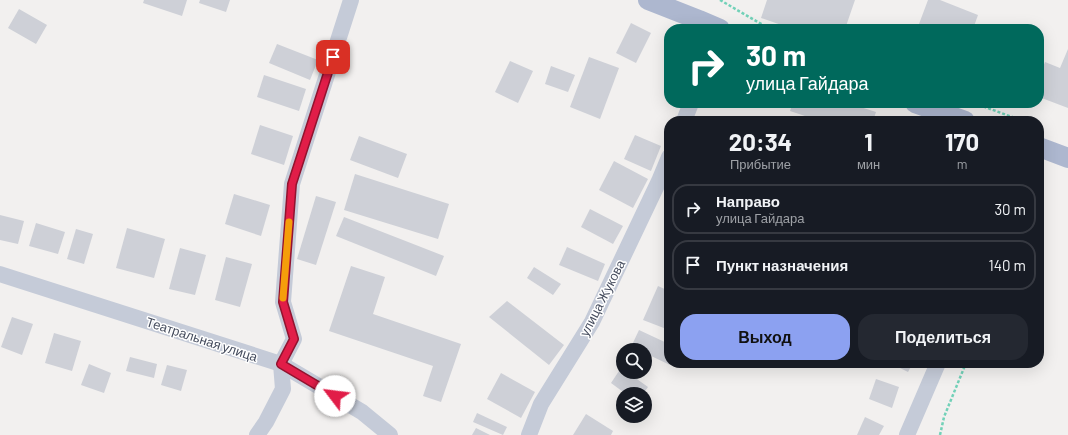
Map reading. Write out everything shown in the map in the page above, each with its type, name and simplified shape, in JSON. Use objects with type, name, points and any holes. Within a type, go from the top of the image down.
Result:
[{"type":"main road","points":[[648,0],[708,24]]},
{"type":"main road","points":[[929,108],[951,116]]},
{"type":"main road","points":[[1044,149],[1068,158]]},
{"type":"street","points":[[257,435],[266,422],[283,389],[281,364],[294,339],[283,302],[292,184],[351,0]]},
{"type":"street","name":"улица Жукова","points":[[529,435],[541,404],[592,322],[664,169]]},
{"type":"street","name":"Театральная улица","points":[[0,274],[281,364],[362,412],[390,435]]},
{"type":"street","points":[[906,435],[936,368]]},
{"type":"path","points":[[720,0],[761,24]]},
{"type":"path","points":[[988,108],[1009,116]]},
{"type":"path","points":[[940,435],[944,417],[964,368]]},
{"type":"building","points":[[144,0],[187,0],[182,16],[143,3]]},
{"type":"building","points":[[200,0],[230,0],[226,12],[199,3]]},
{"type":"building","points":[[767,0],[855,0],[847,24],[778,24],[761,18]]},
{"type":"building","points":[[928,0],[940,0],[978,15],[975,24],[919,24]]},
{"type":"building","points":[[19,9],[47,25],[36,44],[8,28]]},
{"type":"building","points":[[631,23],[651,33],[636,63],[616,53]]},
{"type":"building","points":[[277,44],[318,60],[310,80],[269,63]]},
{"type":"building","points":[[1068,49],[1068,108],[1044,99],[1045,62],[1060,68]]},
{"type":"building","points":[[589,57],[619,68],[600,119],[570,107]]},
{"type":"building","points":[[510,61],[533,71],[518,103],[495,92]]},
{"type":"building","points":[[551,66],[575,75],[568,92],[545,84]]},
{"type":"building","points":[[264,75],[306,89],[299,111],[257,97]]},
{"type":"building","points":[[791,108],[864,108],[876,112],[875,116],[805,116],[790,111]]},
{"type":"building","points":[[260,125],[293,136],[284,165],[251,154]]},
{"type":"building","points":[[635,135],[661,146],[651,171],[624,159]]},
{"type":"building","points":[[359,136],[407,154],[398,178],[350,160]]},
{"type":"building","points":[[614,161],[648,179],[633,208],[599,190]]},
{"type":"building","points":[[355,174],[449,204],[438,239],[344,210]]},
{"type":"building","points":[[234,194],[270,205],[261,236],[225,224]]},
{"type":"building","points":[[316,196],[336,202],[316,265],[297,259]]},
{"type":"building","points":[[590,209],[623,226],[613,244],[581,227]]},
{"type":"building","points":[[0,215],[24,221],[18,244],[0,240]]},
{"type":"building","points":[[344,217],[444,256],[436,276],[336,236]]},
{"type":"building","points":[[36,223],[65,232],[58,254],[29,246]]},
{"type":"building","points":[[127,228],[165,239],[154,278],[116,268]]},
{"type":"building","points":[[76,229],[93,234],[84,264],[67,259]]},
{"type":"building","points":[[567,247],[605,264],[598,281],[559,265]]},
{"type":"building","points":[[180,248],[206,255],[195,295],[169,289]]},
{"type":"building","points":[[226,257],[252,264],[240,307],[215,300]]},
{"type":"building","points":[[351,266],[385,277],[373,314],[461,344],[441,402],[423,396],[433,366],[329,331]]},
{"type":"building","points":[[534,267],[561,284],[553,295],[527,278]]},
{"type":"building","points":[[658,286],[664,289],[664,328],[643,320]]},
{"type":"building","points":[[507,301],[564,345],[549,365],[489,317]]},
{"type":"building","points":[[12,317],[33,324],[22,355],[1,347]]},
{"type":"building","points":[[639,330],[664,342],[664,362],[652,356],[652,343],[633,343]]},
{"type":"building","points":[[54,333],[81,341],[72,371],[45,363]]},
{"type":"building","points":[[130,357],[157,364],[154,378],[126,371]]},
{"type":"building","points":[[89,364],[111,373],[104,393],[81,385]]},
{"type":"building","points":[[167,365],[187,370],[181,391],[161,385]]},
{"type":"building","points":[[900,368],[910,368],[908,372]]},
{"type":"building","points":[[501,373],[535,392],[521,418],[487,399]]},
{"type":"building","points":[[616,376],[616,379],[637,379],[648,387],[616,387],[611,383]]},
{"type":"building","points":[[876,379],[899,387],[892,408],[869,399]]},
{"type":"building","points":[[477,413],[507,427],[503,435],[473,422]]},
{"type":"building","points":[[586,414],[613,431],[611,435],[573,435]]},
{"type":"building","points":[[865,417],[884,426],[879,435],[857,435]]},
{"type":"building","points":[[476,428],[490,435],[472,435]]},
{"type":"slow traffic","points":[[283,298],[289,222]]},
{"type":"route","points":[[333,57],[292,184],[283,302],[294,339],[281,364],[335,396]]}]
